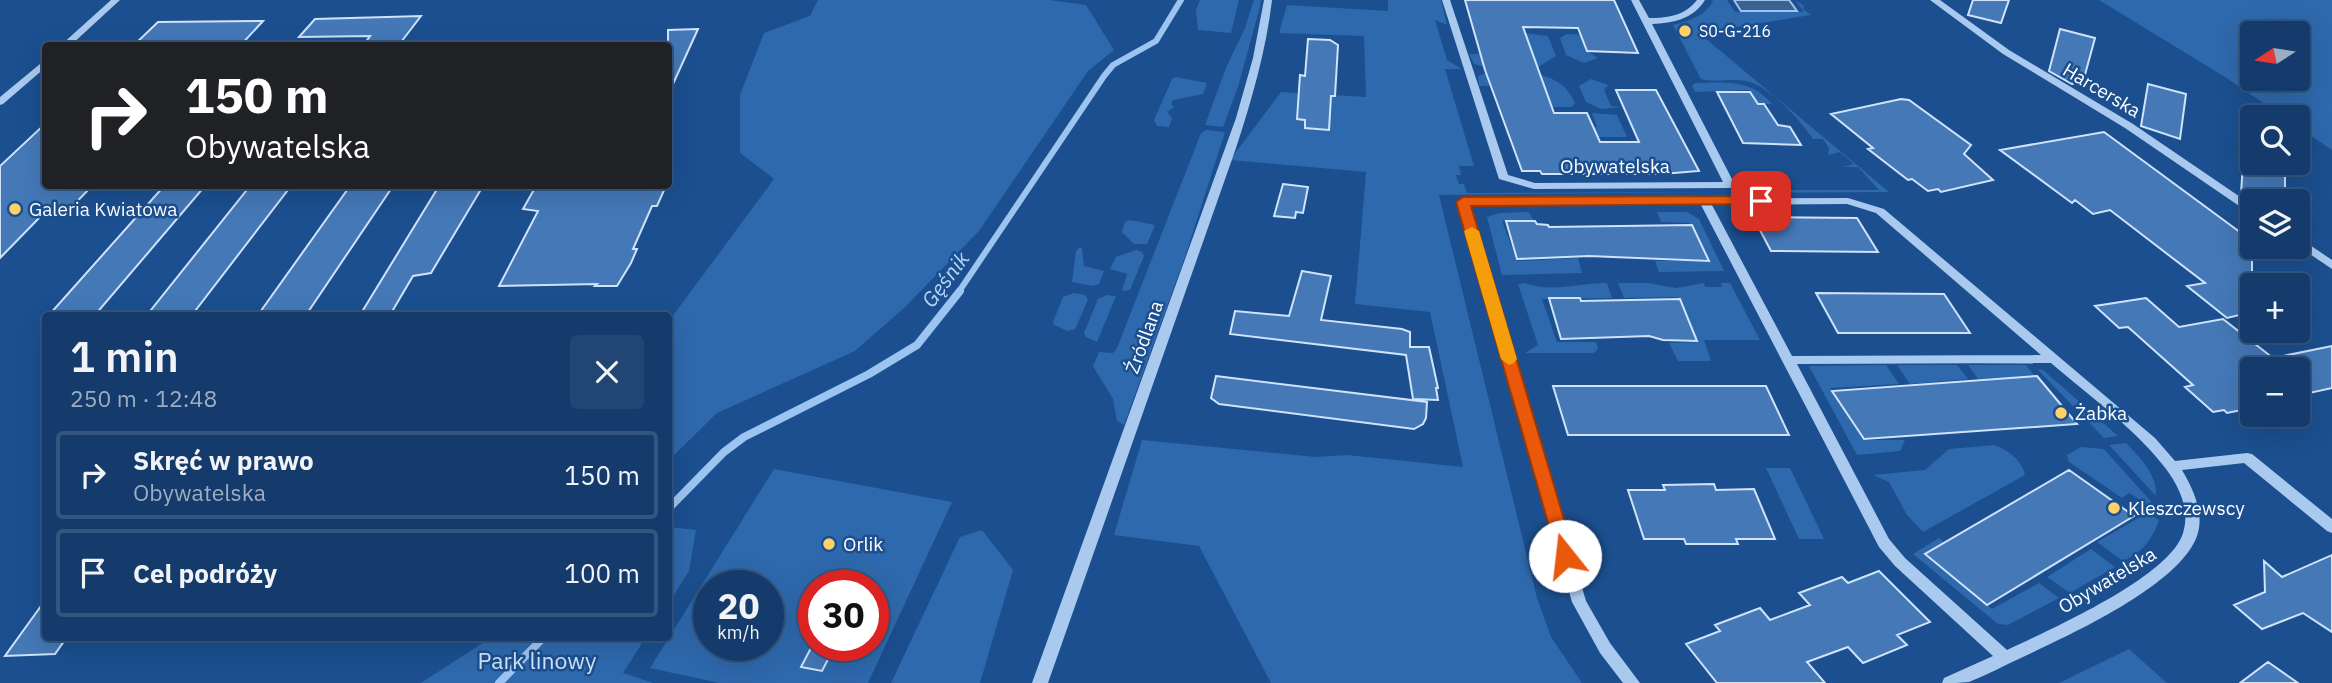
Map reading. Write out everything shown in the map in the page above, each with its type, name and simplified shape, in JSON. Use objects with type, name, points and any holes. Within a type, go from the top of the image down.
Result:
[{"type":"street","points":[[69,42],[116,0]]},
{"type":"street","name":"Źródlana","points":[[1040,683],[1231,144],[1251,84],[1268,0]]},
{"type":"street","name":"Obywatelska","points":[[1446,0],[1503,177],[1534,186],[1730,185],[1635,0]]},
{"type":"street","points":[[1645,21],[1682,17],[1702,0]]},
{"type":"street","name":"Harcerska","points":[[1934,0],[2006,52],[2129,126],[2240,202]]},
{"type":"street","points":[[0,102],[42,65]]},
{"type":"street","points":[[1705,201],[1884,543],[1900,562],[2005,657]]},
{"type":"street","name":"Obywatelska","points":[[1632,683],[1605,648],[1579,602],[1463,202],[1848,201],[1880,211],[2150,441],[2174,466],[2182,483],[2191,522],[2189,537],[2176,560],[2088,617],[1950,683]]},
{"type":"street","points":[[2310,249],[2332,265]]},
{"type":"street","points":[[1788,360],[2054,359]]},
{"type":"street","points":[[2174,466],[2247,458],[2332,527]]},
{"type":"green space","points":[[818,0],[1050,0],[1086,5],[1114,50],[1088,71],[979,231],[905,307],[855,351],[717,413],[672,457],[672,317],[774,179],[740,153],[740,95],[764,33],[810,16]]},
{"type":"green space","points":[[1200,0],[1239,0],[1231,33],[1198,30],[1196,10]]},
{"type":"green space","points":[[1254,0],[1261,0],[1260,7],[1238,87],[1223,127],[1205,125],[1226,68],[1245,28]]},
{"type":"green space","points":[[1388,0],[1441,0],[1447,25],[1435,20],[1447,60],[1462,69],[1445,69],[1474,166],[1459,166],[1461,175],[1456,175],[1459,184],[1464,184],[1467,193],[1720,192],[1439,195],[1537,598],[1551,637],[1582,683],[1271,683],[1199,546],[1114,535],[1142,440],[1316,457],[1347,455],[1463,467],[1430,312],[1355,304],[1366,172],[1230,160],[1281,92],[1366,97],[1364,36],[1279,33],[1287,5],[1388,11]]},
{"type":"green space","points":[[1713,0],[1727,0],[1735,12],[1804,12],[1795,0],[1804,6],[1803,9],[1811,15],[1699,33],[1889,192],[1746,193],[1745,190],[1879,190],[1858,167],[1843,167],[1854,164],[1840,152],[1828,155],[1829,148],[1823,139],[1813,139],[1792,113],[1764,89],[1746,81],[1701,79],[1673,25],[1702,14]]},
{"type":"green space","points":[[2099,0],[2332,0],[2332,150],[2310,135],[2310,105],[2266,105],[2246,91],[2310,91],[2310,21],[2240,21],[2240,87]]},
{"type":"green space","points":[[1524,33],[1548,36],[1556,56],[1538,67],[1485,67],[1474,64],[1469,54],[1498,54]]},
{"type":"green space","points":[[1567,34],[1587,35],[1581,37],[1587,51],[1598,58],[1584,63],[1566,55],[1560,38]]},
{"type":"green space","points":[[1487,73],[1538,74],[1560,83],[1575,103],[1572,107],[1550,107],[1510,86],[1479,86],[1478,76]]},
{"type":"green space","points":[[1176,77],[1207,83],[1203,94],[1173,100],[1171,104],[1174,107],[1167,112],[1172,118],[1169,127],[1157,126],[1154,120],[1172,79]]},
{"type":"green space","points":[[1591,79],[1608,85],[1604,90],[1611,106],[1623,107],[1601,109],[1586,102],[1579,86]]},
{"type":"green space","points":[[1695,83],[1746,86],[1772,104],[1758,104],[1749,90],[1695,92],[1692,86]]},
{"type":"green space","points":[[1592,113],[1617,115],[1627,137],[1566,137],[1582,127],[1597,127]]},
{"type":"green space","points":[[1206,130],[1225,132],[1186,254],[1124,425],[1117,421],[1113,399],[1093,366],[1099,352],[1113,353],[1117,348],[1201,133]]},
{"type":"green space","points":[[1529,212],[1533,220],[1502,221],[1517,261],[1578,258],[1582,273],[1502,275],[1487,217],[1499,213]]},
{"type":"green space","points":[[1657,212],[1687,212],[1699,219],[1724,271],[1659,272],[1655,261],[1708,261],[1689,223],[1661,222]]},
{"type":"green space","points":[[1130,220],[1155,225],[1147,244],[1134,244],[1122,232],[1125,222]]},
{"type":"green space","points":[[1082,248],[1084,266],[1104,271],[1099,284],[1093,286],[1072,282],[1076,251]]},
{"type":"green space","points":[[1136,250],[1144,256],[1130,290],[1122,291],[1127,274],[1110,269],[1116,257]]},
{"type":"green space","points":[[1607,283],[1612,298],[1542,299],[1557,342],[1596,342],[1598,349],[1594,353],[1525,353],[1538,345],[1518,284],[1556,287]]},
{"type":"green space","points":[[1618,283],[1648,283],[1676,288],[1704,283],[1705,287],[1722,287],[1721,283],[1730,283],[1760,340],[1704,340],[1711,361],[1678,361],[1669,343],[1697,342],[1677,297],[1624,298]]},
{"type":"green space","points":[[1074,293],[1085,295],[1088,300],[1075,329],[1068,331],[1053,322],[1063,297]]},
{"type":"green space","points":[[1107,295],[1116,296],[1097,342],[1086,337],[1084,333],[1098,299]]},
{"type":"green space","points":[[1886,365],[1899,384],[1830,388],[1863,440],[1905,440],[1900,451],[1857,455],[1809,366]]},
{"type":"green space","points":[[1897,365],[1957,365],[1968,379],[1910,384]]},
{"type":"green space","points":[[1968,365],[2026,365],[2035,376],[1978,379]]},
{"type":"green space","points":[[2042,369],[2118,436],[2104,438],[2038,370]]},
{"type":"green space","points":[[2126,443],[2151,474],[2156,496],[2109,445]]},
{"type":"green space","points":[[1994,445],[2014,456],[2025,475],[1923,532],[1907,515],[1889,482],[1873,475],[1925,470],[1949,449]]},
{"type":"green space","points":[[2081,447],[2104,449],[2162,514],[2129,493],[2122,498],[2069,462],[2067,455]]},
{"type":"green space","points":[[1766,468],[1790,468],[1824,539],[1799,539]]},
{"type":"green space","name":"Orlik","points":[[774,469],[952,502],[889,638],[889,570],[798,570],[798,661],[878,661],[868,683],[719,683],[650,668],[667,641],[672,641],[672,633],[693,599],[693,661],[784,661],[784,570],[711,570]]},
{"type":"green space","points":[[2133,503],[2159,520],[2146,545],[2123,561],[2097,542],[2140,517],[2127,507]]},
{"type":"green space","points":[[672,527],[696,530],[689,571],[672,598]]},
{"type":"green space","points":[[982,530],[1013,570],[980,683],[891,683],[960,537]]},
{"type":"green space","points":[[1939,538],[1944,542],[1925,554],[1992,609],[2039,583],[2059,598],[2008,625],[1998,624],[1913,554]]},
{"type":"green space","points":[[2091,549],[2115,567],[2070,593],[2047,577]]},
{"type":"green space","name":"Park linowy","points":[[486,641],[643,641],[623,673],[653,683],[421,683]]},
{"type":"green space","points":[[2129,649],[2167,683],[2059,683]]},
{"type":"shaded area","points":[[1734,0],[1789,0],[1797,11],[1741,11]]},
{"type":"building","points":[[1465,0],[1614,0],[1638,53],[1587,51],[1578,28],[1523,27],[1554,113],[1587,113],[1600,142],[1639,142],[1616,90],[1656,90],[1699,171],[1662,174],[1542,174],[1540,171],[1522,171],[1485,70]]},
{"type":"building","points":[[1973,0],[2009,0],[2001,23],[1968,15]]},
{"type":"building","points":[[421,16],[401,42],[366,42],[370,36],[299,37],[315,19]]},
{"type":"building","points":[[263,21],[244,42],[137,42],[158,22]]},
{"type":"building","points":[[698,29],[672,86],[672,42],[668,42],[668,30]]},
{"type":"building","points":[[2060,29],[2095,38],[2083,82],[2072,84],[2049,71]]},
{"type":"building","points":[[1308,39],[1330,40],[1338,45],[1335,96],[1331,96],[1329,130],[1305,128],[1305,120],[1297,119],[1300,75],[1305,76]]},
{"type":"building","points":[[2148,84],[2186,94],[2180,139],[2141,126]]},
{"type":"building","points":[[1717,92],[1750,92],[1758,104],[1764,104],[1778,125],[1790,127],[1801,145],[1743,143]]},
{"type":"building","points":[[1901,99],[1909,100],[1971,145],[1964,154],[1993,180],[1941,192],[1938,189],[1928,191],[1912,179],[1908,180],[1868,149],[1873,148],[1831,114]]},
{"type":"building","points":[[42,127],[42,189],[89,189],[64,215],[42,215],[0,258],[0,166]]},
{"type":"building","points":[[2104,132],[2240,232],[2240,259],[2252,259],[2252,273],[2240,273],[2240,315],[2227,318],[2187,286],[2205,283],[2110,210],[2093,214],[2075,200],[2072,203],[2000,150]]},
{"type":"building","points":[[2242,175],[2285,175],[2285,189],[2241,189]]},
{"type":"building","points":[[1283,184],[1308,187],[1303,213],[1296,212],[1295,218],[1274,216]]},
{"type":"building","points":[[161,189],[202,189],[98,312],[52,312]]},
{"type":"building","points":[[248,189],[289,189],[194,312],[149,312]]},
{"type":"building","points":[[348,189],[391,189],[308,312],[260,312]]},
{"type":"building","points":[[437,189],[481,189],[431,273],[413,276],[392,312],[362,312]]},
{"type":"building","points":[[534,189],[665,189],[657,206],[652,206],[633,249],[637,249],[631,263],[617,286],[499,286],[538,211],[523,209]]},
{"type":"building","points":[[1753,217],[1857,218],[1878,252],[1771,251]]},
{"type":"building","points":[[1506,221],[1535,221],[1549,227],[1692,225],[1709,261],[1589,256],[1517,259]]},
{"type":"building","points":[[1302,271],[1331,276],[1321,320],[1402,329],[1410,332],[1410,347],[1429,347],[1438,400],[1413,399],[1406,355],[1230,334],[1235,311],[1289,316]]},
{"type":"building","points":[[1816,293],[1944,294],[1970,333],[1838,333]]},
{"type":"building","points":[[1549,298],[1580,298],[1581,301],[1680,299],[1697,341],[1663,340],[1649,336],[1561,339]]},
{"type":"building","points":[[2146,298],[2179,327],[2223,319],[2240,332],[2240,343],[2254,343],[2272,357],[2240,357],[2240,410],[2213,412],[2185,387],[2193,385],[2128,327],[2119,328],[2095,306]]},
{"type":"building","points":[[2332,346],[2332,388],[2310,393],[2310,357],[2278,357]]},
{"type":"building","points":[[1216,376],[1427,402],[1426,418],[1423,424],[1414,429],[1219,404],[1211,398]]},
{"type":"building","points":[[2037,376],[2077,424],[1864,439],[1832,391]]},
{"type":"building","points":[[1553,386],[1766,386],[1789,435],[1568,435]]},
{"type":"building","points":[[2069,470],[2134,516],[1987,605],[1925,554]]},
{"type":"building","points":[[1714,484],[1716,490],[1754,489],[1775,539],[1736,539],[1738,544],[1686,544],[1684,539],[1644,539],[1628,490],[1665,490],[1663,485]]},
{"type":"building","points":[[2332,555],[2332,632],[2303,613],[2262,629],[2234,605],[2265,592],[2264,561],[2282,577]]},
{"type":"building","points":[[1879,571],[1930,622],[1897,635],[1907,645],[1863,663],[1848,647],[1807,662],[1825,683],[1717,683],[1686,644],[1720,631],[1715,625],[1760,608],[1770,620],[1810,605],[1799,593],[1842,577],[1848,583]]},
{"type":"building","points":[[42,605],[42,641],[64,641],[55,654],[5,656]]},
{"type":"building","points":[[804,661],[827,661],[822,671],[801,667]]},
{"type":"building","points":[[2268,662],[2298,683],[2240,683]]},
{"type":"waterway","name":"Gęśnik","points":[[958,293],[1104,76],[1113,65],[1156,41],[1181,0]]},
{"type":"waterway","name":"Gęśnik","points":[[672,505],[724,452],[744,437],[869,374],[917,345],[960,291]]},
{"type":"waterway","name":"Gęśnik","points":[[499,683],[540,641]]},
{"type":"slow traffic","points":[[1472,231],[1509,359]]},
{"type":"place","name":"S0-G-216","points":[[1685,31]]},
{"type":"place","name":"Galeria Kwiatowa","points":[[15,209]]},
{"type":"place","name":"Żabka","points":[[2061,413]]},
{"type":"place","name":"Kleszczewscy","points":[[2114,508]]},
{"type":"place","name":"Orlik","points":[[829,544]]},
{"type":"route","points":[[1565,556],[1463,202],[1761,201]]}]
